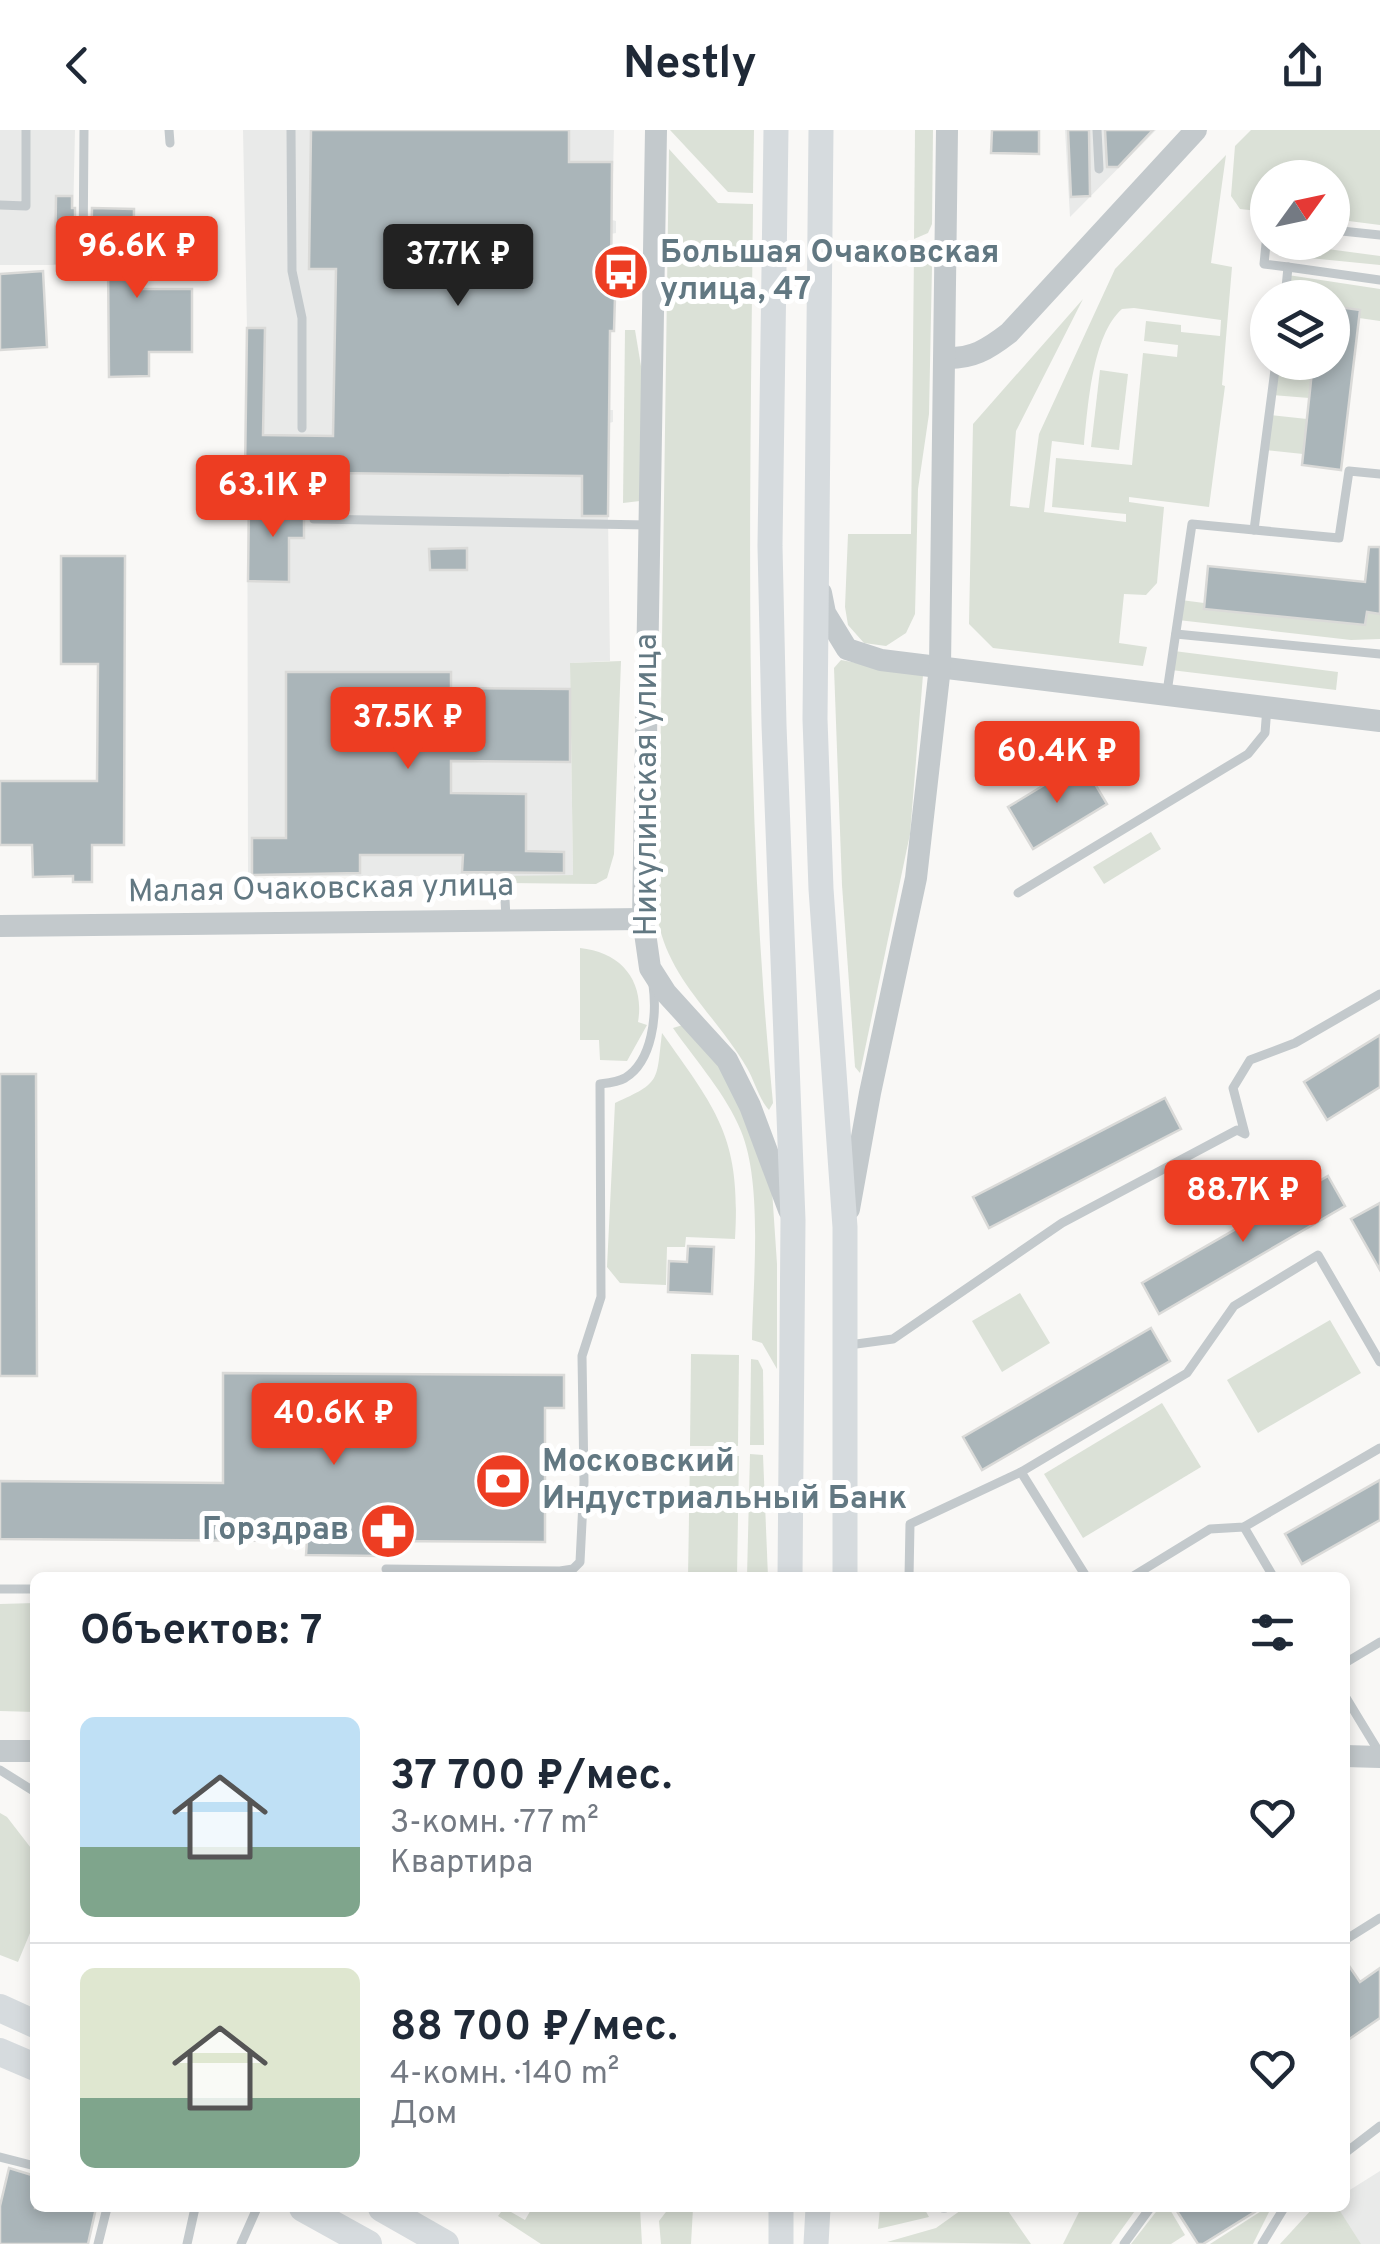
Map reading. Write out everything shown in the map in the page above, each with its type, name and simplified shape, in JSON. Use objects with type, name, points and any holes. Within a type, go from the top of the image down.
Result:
[{"type":"main road","points":[[776,130],[770,546],[793,1220]]},
{"type":"main road","points":[[822,130],[815,719],[821,889],[846,1227],[845,1572]]},
{"type":"main road","name":"Никулинская улица","points":[[790,1572],[793,1220]]},
{"type":"main road","points":[[0,2008],[30,2022]]},
{"type":"main road","points":[[0,2052],[30,2065]]},
{"type":"main road","points":[[310,2212],[368,2244]]},
{"type":"main road","points":[[389,2212],[445,2244]]},
{"type":"main road","points":[[781,2212],[781,2244]]},
{"type":"main road","points":[[816,2244],[818,2212]]},
{"type":"street","name":"Никулинская улица","points":[[656,130],[643,919],[650,968],[726,1060],[750,1106],[793,1220]]},
{"type":"street","points":[[846,1227],[916,878],[940,667],[947,130]]},
{"type":"street","points":[[944,358],[965,358],[986,351],[1009,333],[1196,130]]},
{"type":"street","points":[[816,560],[825,613],[847,649],[881,660],[1380,721]]},
{"type":"street","name":"Малая Очаковская улица","points":[[0,926],[643,919]]},
{"type":"street","points":[[0,1751],[30,1751]]},
{"type":"street","points":[[1350,1756],[1380,1756]]},
{"type":"lane","points":[[0,206],[26,206],[26,130]]},
{"type":"lane","points":[[83,260],[84,130]]},
{"type":"lane","points":[[170,130],[170,143]]},
{"type":"lane","points":[[291,130],[292,272],[302,318],[302,428]]},
{"type":"lane","points":[[1097,130],[1099,169]]},
{"type":"lane","points":[[1350,232],[1380,235]]},
{"type":"lane","points":[[1264,260],[1264,264],[1380,280]]},
{"type":"lane","points":[[1286,280],[1288,267]]},
{"type":"lane","points":[[1254,530],[1274,380]]},
{"type":"lane","points":[[1167,695],[1192,524],[1339,538],[1349,471],[1380,474]]},
{"type":"lane","points":[[251,486],[313,487],[314,518],[651,525]]},
{"type":"lane","points":[[1176,634],[1380,654]]},
{"type":"lane","points":[[1018,892],[1248,754],[1265,733],[1268,707]]},
{"type":"lane","points":[[504,880],[506,920]]},
{"type":"lane","points":[[386,1569],[560,1571],[572,1569],[580,1562],[584,1482],[582,1356],[602,1298],[600,1084],[624,1079],[639,1064],[654,1023],[650,968]]},
{"type":"lane","points":[[848,1345],[893,1339],[1062,1223],[1237,1130],[1244,1134],[1234,1088],[1250,1060],[1295,1043],[1380,994]]},
{"type":"lane","points":[[908,1572],[910,1524],[1020,1472],[1187,1374],[1234,1306],[1318,1255],[1380,1362]]},
{"type":"lane","points":[[1140,1572],[1210,1529],[1244,1527],[1380,1448]]},
{"type":"lane","points":[[1020,1472],[1083,1572]]},
{"type":"lane","points":[[1244,1527],[1270,1572]]},
{"type":"lane","points":[[0,1589],[30,1589]]},
{"type":"lane","points":[[1350,1661],[1380,1642]]},
{"type":"lane","points":[[1350,1705],[1380,1756]]},
{"type":"lane","points":[[0,1770],[30,1789]]},
{"type":"lane","points":[[1350,1937],[1380,1918]]},
{"type":"lane","points":[[1350,2149],[1380,2126]]},
{"type":"lane","points":[[0,2157],[30,2165]]},
{"type":"lane","points":[[98,2244],[105,2212]]},
{"type":"lane","points":[[188,2244],[195,2212]]},
{"type":"lane","points":[[241,2244],[256,2212]]},
{"type":"lane","points":[[1124,2244],[1147,2212]]},
{"type":"lane","points":[[1262,2244],[1282,2212]]},
{"type":"shaded area","points":[[0,130],[75,130],[72,265],[0,265]]},
{"type":"shaded area","points":[[243,130],[614,130],[612,220],[616,221],[616,233],[611,234],[610,319],[615,320],[614,331],[610,331],[609,410],[613,410],[613,422],[609,423],[608,517],[610,661],[570,663],[573,876],[248,876]]},
{"type":"shaded area","points":[[670,130],[754,130],[753,193],[728,192]]},
{"type":"shaded area","points":[[915,130],[933,130],[932,224],[928,233],[914,239]]},
{"type":"shaded area","points":[[1065,130],[1156,130],[1070,217]]},
{"type":"shaded area","points":[[1251,130],[1380,130],[1380,225],[1350,221],[1350,160],[1250,160],[1250,210],[1240,209],[1231,196],[1235,146]]},
{"type":"shaded area","points":[[669,149],[718,203],[753,204],[751,654],[757,879],[773,1103],[769,1110],[735,1049],[672,961],[658,920]]},
{"type":"shaded area","points":[[1226,155],[1211,263],[1232,267],[1222,385],[1225,386],[1209,507],[1129,497],[1129,502],[1164,507],[1157,583],[1146,595],[1124,594],[1119,643],[1147,647],[1143,666],[993,648],[969,624],[973,424],[1083,299],[1016,431],[1010,506],[1029,508],[1039,434],[1115,269]],"holes":[[[1122,309],[1221,320],[1220,336],[1181,332],[1181,325],[1146,321],[1144,341],[1178,345],[1177,357],[1143,353],[1132,465],[1056,458],[1052,507],[1126,514],[1126,522],[1044,512],[1052,441],[1084,445],[1098,353],[1112,321]]]},
{"type":"shaded area","points":[[1350,252],[1380,256],[1380,265],[1329,260],[1350,260]]},
{"type":"shaded area","points":[[914,253],[927,258],[932,267],[929,414],[918,489],[915,614],[906,633],[886,646],[864,643],[848,625],[848,534],[911,534]]},
{"type":"shaded area","points":[[1288,275],[1321,280],[1287,280]]},
{"type":"shaded area","points":[[1350,284],[1380,289],[1380,321],[1359,318],[1360,310],[1350,309]]},
{"type":"shaded area","points":[[625,330],[635,330],[642,372],[640,501],[623,503]]},
{"type":"shaded area","points":[[1100,370],[1128,374],[1119,450],[1091,447]]},
{"type":"shaded area","points":[[1274,380],[1311,380],[1309,398],[1272,395]]},
{"type":"shaded area","points":[[1270,415],[1307,419],[1303,454],[1265,450]]},
{"type":"shaded area","points":[[1181,600],[1204,603],[1205,609],[1365,625],[1367,612],[1380,614],[1380,639],[1351,640],[1178,620]]},
{"type":"shaded area","points":[[1174,651],[1338,672],[1336,690],[1171,670]]},
{"type":"shaded area","points":[[841,660],[923,675],[910,834],[860,1073],[855,1067],[842,885],[834,668]]},
{"type":"shaded area","points":[[621,661],[614,854],[607,878],[596,884],[505,883],[504,876],[573,875],[570,663]]},
{"type":"shaded area","points":[[1151,832],[1161,849],[1104,884],[1093,867]]},
{"type":"shaded area","points":[[580,948],[607,955],[634,982],[638,1022],[647,1025],[627,1061],[600,1060],[599,1040],[580,1040]]},
{"type":"shaded area","points":[[686,1024],[705,1036],[770,1160],[777,1264],[777,1369],[762,1343],[752,1340],[755,1233],[748,1153],[727,1104],[673,1028]]},
{"type":"shaded area","points":[[662,1033],[698,1084],[722,1128],[734,1175],[735,1239],[686,1237],[685,1247],[667,1247],[666,1285],[620,1283],[607,1267],[615,1103],[641,1090],[654,1078]]},
{"type":"shaded area","points":[[1020,1293],[1050,1343],[1002,1372],[972,1321]]},
{"type":"shaded area","points":[[1330,1320],[1361,1373],[1258,1433],[1227,1380]]},
{"type":"shaded area","points":[[691,1354],[739,1355],[738,1446],[690,1446]]},
{"type":"shaded area","points":[[751,1359],[758,1360],[763,1370],[764,1445],[750,1445]]},
{"type":"shaded area","points":[[1162,1403],[1201,1467],[1083,1538],[1044,1474]]},
{"type":"shaded area","points":[[750,1454],[763,1455],[768,1572],[747,1572]]},
{"type":"shaded area","points":[[690,1456],[739,1456],[737,1572],[688,1572]]},
{"type":"shaded area","points":[[30,1603],[30,1712],[0,1711],[0,1604]]},
{"type":"shaded area","points":[[0,1813],[30,1847],[30,1933],[18,1962],[0,1955]]},
{"type":"shaded area","points":[[1380,2171],[1380,2244],[1337,2244],[1325,2212],[1350,2212],[1350,2190]]},
{"type":"shaded area","points":[[511,2212],[525,2220],[530,2212],[640,2212],[642,2244],[541,2244],[498,2216]]},
{"type":"shaded area","points":[[666,2212],[693,2212],[691,2244],[661,2244],[659,2221]]},
{"type":"shaded area","points":[[880,2212],[926,2212],[929,2217],[878,2229]]},
{"type":"shaded area","points":[[958,2212],[1009,2212],[1031,2244],[887,2242],[936,2228]]},
{"type":"shaded area","points":[[1079,2212],[1134,2212],[1111,2244],[1063,2244]]},
{"type":"shaded area","points":[[1156,2212],[1171,2212],[1185,2235],[1171,2244],[1131,2244]]},
{"type":"shaded area","points":[[1260,2212],[1269,2212],[1253,2244],[1210,2244]]},
{"type":"shaded area","points":[[1309,2212],[1341,2212],[1361,2244],[1280,2244]]},
{"type":"building","points":[[311,130],[569,130],[569,162],[612,162],[611,297],[615,297],[614,331],[610,331],[608,516],[582,516],[582,476],[245,472],[247,328],[265,328],[263,435],[333,436],[336,269],[309,269]],"holes":[[[407,235],[516,237],[515,272],[406,270]]]},
{"type":"building","points":[[992,130],[1039,130],[1039,154],[991,153]]},
{"type":"building","points":[[1068,130],[1089,130],[1090,196],[1071,197]]},
{"type":"building","points":[[1105,130],[1153,130],[1118,167],[1107,167]]},
{"type":"building","points":[[56,196],[72,196],[75,208],[75,261],[71,263],[55,263]]},
{"type":"building","points":[[92,208],[134,209],[133,289],[192,289],[192,352],[149,352],[149,376],[109,377],[108,262],[91,261]]},
{"type":"building","points":[[43,271],[47,347],[0,350],[0,274]]},
{"type":"building","points":[[1350,309],[1360,310],[1341,470],[1302,465],[1311,380],[1350,380]]},
{"type":"building","points":[[304,503],[304,538],[289,538],[289,582],[248,581],[249,504]]},
{"type":"building","points":[[1369,547],[1380,547],[1380,614],[1367,612],[1365,625],[1204,609],[1208,566],[1365,582]]},
{"type":"building","points":[[467,548],[467,570],[430,570],[429,549]]},
{"type":"building","points":[[61,556],[125,556],[124,845],[92,845],[92,882],[73,882],[73,876],[33,877],[32,845],[0,845],[0,781],[97,781],[98,664],[61,664]]},
{"type":"building","points":[[286,672],[451,672],[451,688],[570,689],[570,762],[451,761],[451,793],[526,794],[526,851],[564,852],[564,873],[462,872],[463,855],[360,855],[360,873],[252,875],[252,838],[286,838]]},
{"type":"building","points":[[1082,762],[1107,804],[1033,849],[1008,807]]},
{"type":"building","points":[[1380,1035],[1380,1087],[1327,1120],[1304,1082]]},
{"type":"building","points":[[0,1074],[36,1074],[37,1376],[0,1376]]},
{"type":"building","points":[[1165,1098],[1181,1129],[989,1228],[973,1197]]},
{"type":"building","points":[[1328,1176],[1345,1206],[1159,1314],[1142,1283]]},
{"type":"building","points":[[1380,1203],[1380,1270],[1351,1219]]},
{"type":"building","points":[[688,1246],[714,1247],[712,1294],[668,1292],[669,1261],[687,1262]]},
{"type":"building","points":[[1151,1328],[1170,1361],[982,1470],[963,1437]]},
{"type":"building","points":[[223,1373],[564,1375],[564,1408],[545,1408],[545,1542],[379,1541],[379,1556],[306,1555],[307,1541],[0,1539],[0,1481],[223,1483]]},
{"type":"building","points":[[1380,1480],[1380,1520],[1302,1564],[1285,1534]]},
{"type":"building","points":[[1350,1967],[1360,1982],[1380,1968],[1380,2018],[1350,2039]]},
{"type":"building","points":[[9,2168],[30,2174],[30,2212],[95,2212],[88,2244],[0,2244],[0,2206]]},
{"type":"building","points":[[1178,2212],[1255,2212],[1203,2244],[1198,2244]]},
{"type":"place","name":"Большая Очаковская улица, 47","points":[[621,272]]},
{"type":"place","name":"Московский Индустриальный Банк","points":[[503,1481]]},
{"type":"place","name":"Горздрав","points":[[388,1531]]}]
